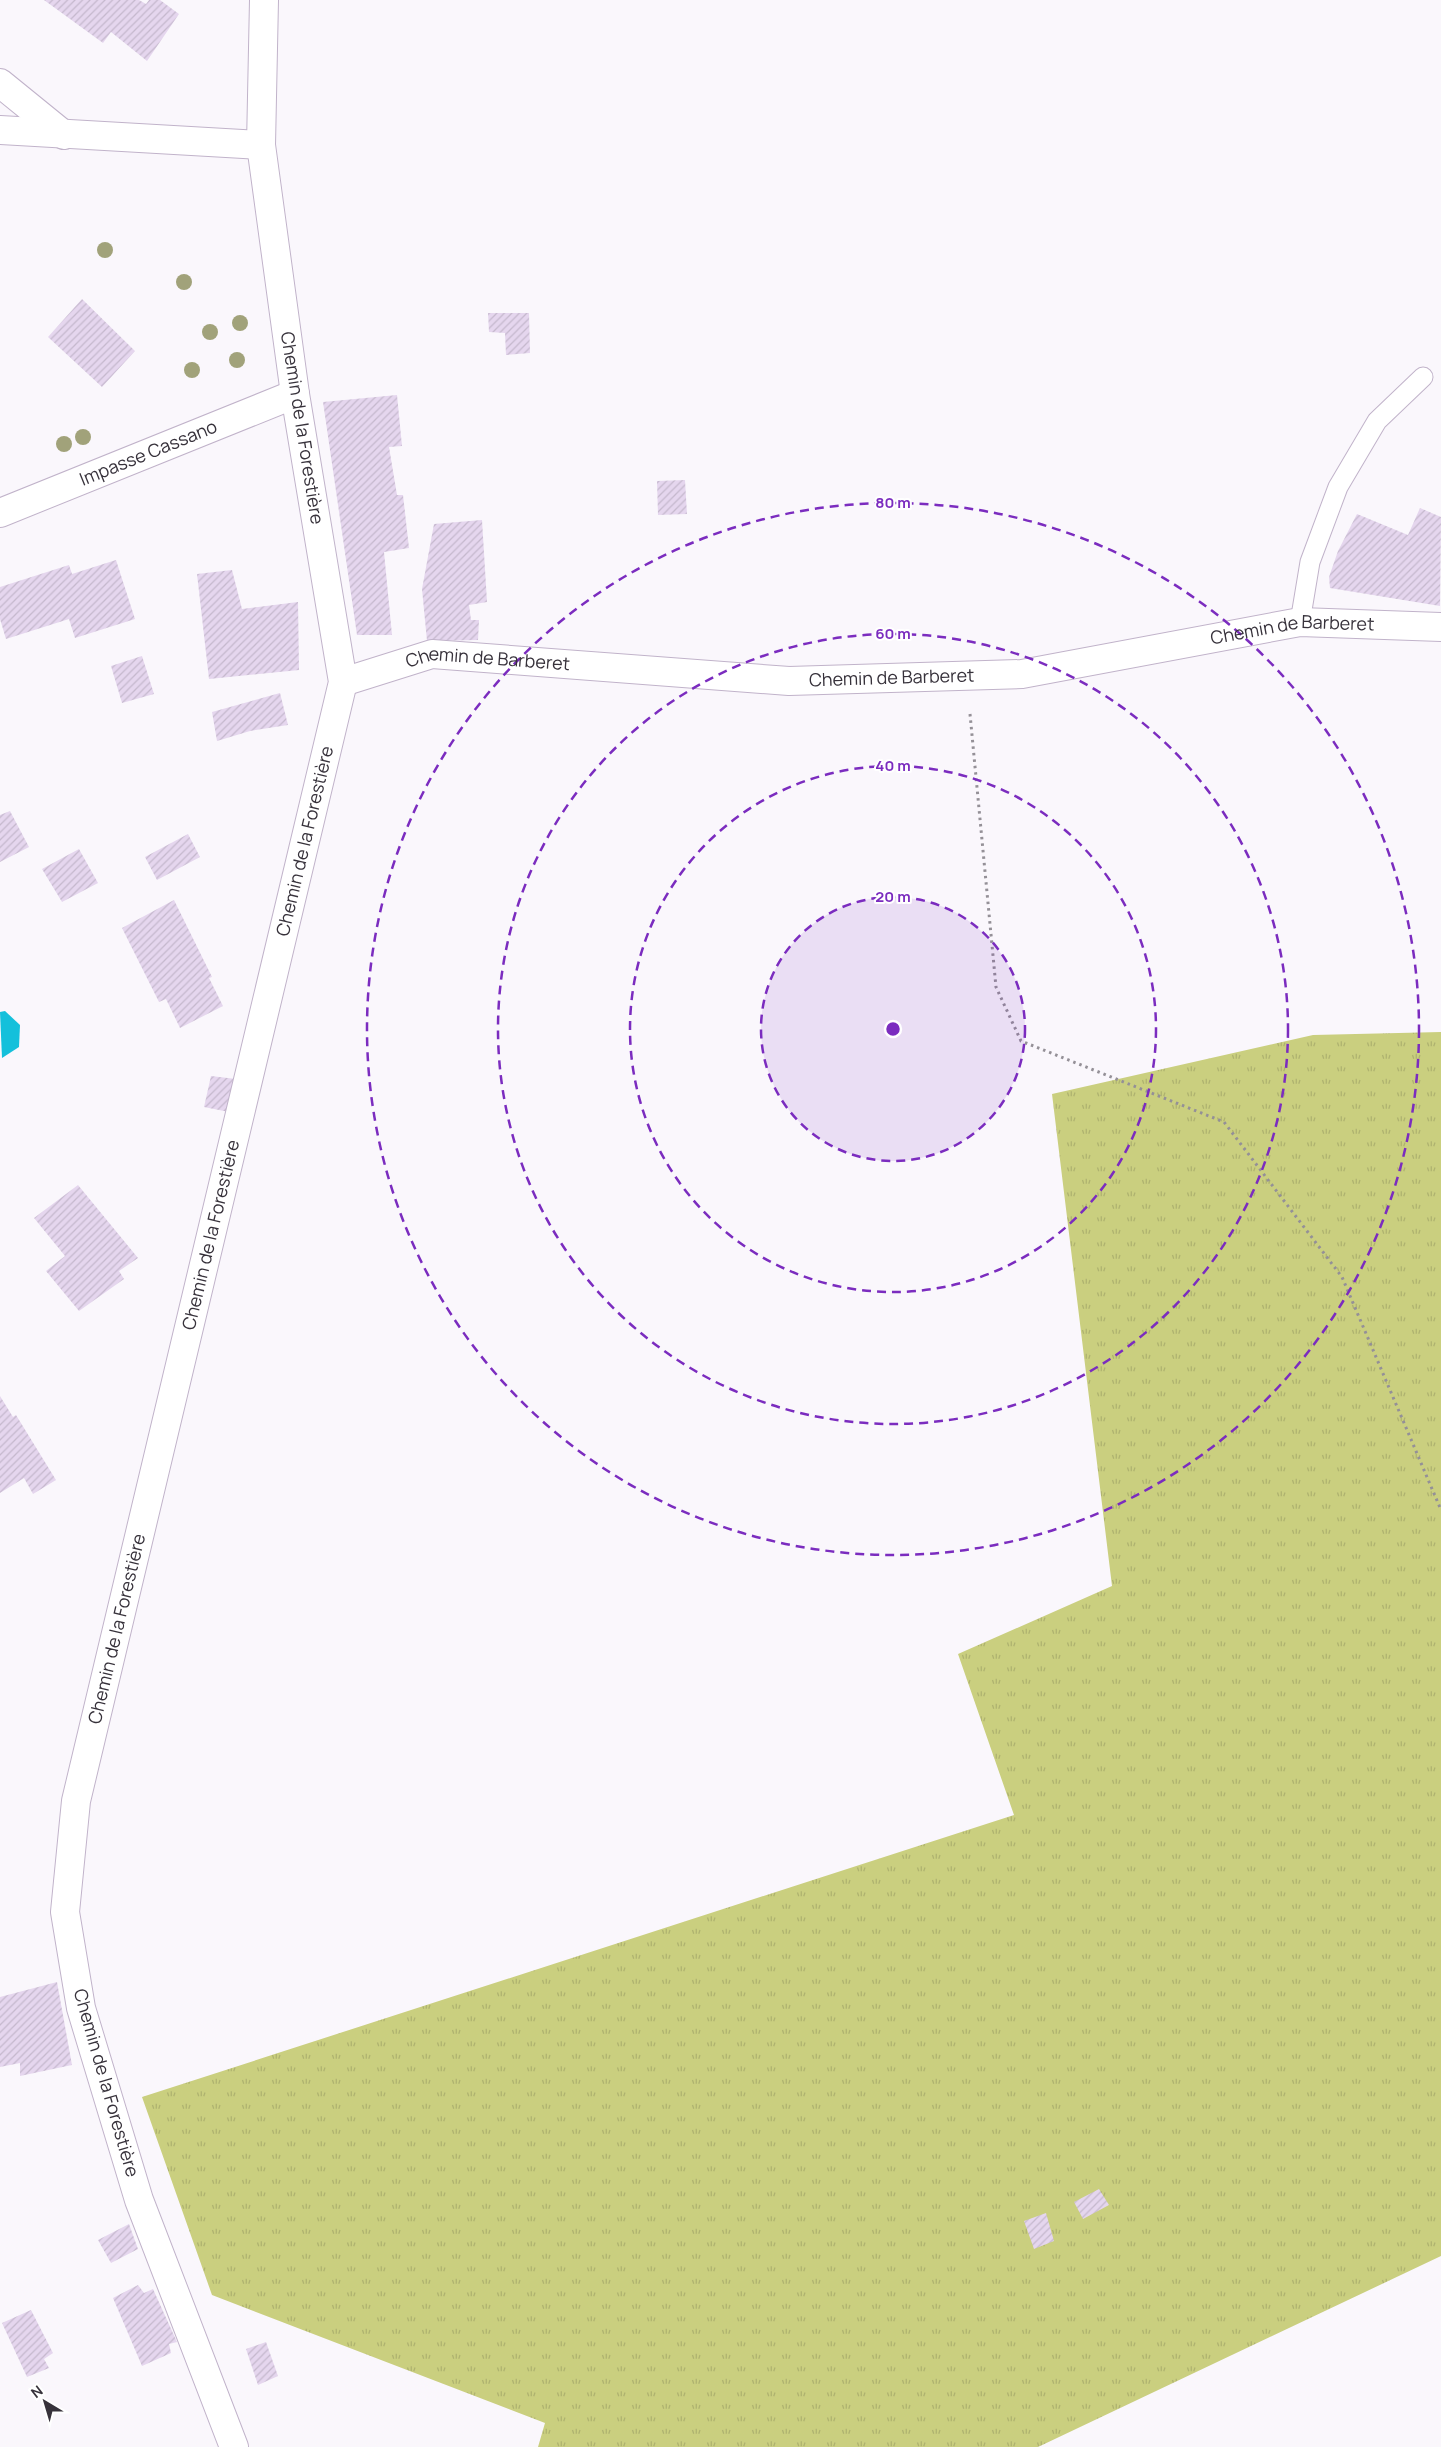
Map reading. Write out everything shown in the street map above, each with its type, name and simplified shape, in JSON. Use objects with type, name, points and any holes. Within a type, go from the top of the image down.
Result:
[{"type":"street","name":"Chemin de la Forestière","points":[[234,2447],[139,2200],[81,2008],[66,1912],[76,1802],[343,682],[295,394],[261,146],[264,0]]},
{"type":"street","points":[[0,83],[64,134]]},
{"type":"street","points":[[0,130],[261,146]]},
{"type":"street","name":"Impasse Cassano","points":[[0,512],[295,394]]},
{"type":"street","name":"Chemin de Barberet","points":[[343,682],[432,654],[790,681],[1022,674],[1300,622],[1441,627]]},
{"type":"lane","points":[[1300,622],[1310,562],[1338,486],[1377,421],[1423,377]]},
{"type":"path","points":[[967,676],[996,987],[1021,1041],[1224,1122],[1342,1277],[1441,1510]]},
{"type":"green space","points":[[1441,1032],[1441,2256],[1038,2447],[538,2447],[545,2423],[212,2295],[142,2097],[1014,1815],[958,1654],[1112,1586],[1052,1094],[1313,1035]]},
{"type":"water","points":[[5,1011],[20,1025],[19,1047],[2,1058],[0,1012]]},
{"type":"building","points":[[44,0],[139,0],[146,4],[149,0],[160,0],[179,14],[147,61],[111,32],[103,43]]},
{"type":"building","points":[[82,299],[135,351],[102,387],[48,337]]},
{"type":"building","points":[[488,313],[529,313],[530,353],[506,355],[505,333],[489,332]]},
{"type":"building","points":[[397,395],[402,446],[389,447],[397,495],[403,495],[409,548],[384,552],[392,635],[357,635],[323,402]]},
{"type":"building","points":[[685,480],[687,514],[658,515],[657,481]]},
{"type":"building","points":[[1420,508],[1441,517],[1440,606],[1330,588],[1329,577],[1338,551],[1357,514],[1408,535]]},
{"type":"building","points":[[482,520],[487,602],[469,605],[471,620],[479,620],[478,640],[427,641],[422,589],[434,524]]},
{"type":"building","points":[[116,560],[135,619],[75,638],[69,619],[6,639],[0,619],[0,587],[69,565],[72,574]]},
{"type":"building","points":[[232,570],[242,609],[298,602],[299,670],[209,679],[197,574]]},
{"type":"building","points":[[142,656],[154,694],[122,703],[111,666]]},
{"type":"building","points":[[280,693],[288,725],[250,731],[217,741],[212,712]]},
{"type":"building","points":[[10,811],[29,847],[0,862],[0,815]]},
{"type":"building","points":[[188,834],[200,857],[157,880],[145,857]]},
{"type":"building","points":[[79,849],[98,883],[62,902],[42,869]]},
{"type":"building","points":[[174,900],[212,977],[209,978],[223,1006],[180,1028],[166,999],[159,1002],[122,928]]},
{"type":"building","points":[[211,1076],[236,1079],[229,1112],[204,1107]]},
{"type":"building","points":[[78,1185],[138,1258],[119,1271],[124,1279],[79,1311],[46,1271],[65,1256],[34,1218]]},
{"type":"building","points":[[0,1396],[13,1417],[16,1415],[56,1480],[33,1494],[24,1478],[0,1493]]},
{"type":"building","points":[[57,1982],[72,2065],[20,2076],[20,2063],[0,2067],[0,1997]]},
{"type":"building","points":[[1099,2189],[1109,2205],[1083,2219],[1074,2202]]},
{"type":"building","points":[[1046,2213],[1054,2241],[1034,2249],[1024,2221]]},
{"type":"building","points":[[129,2224],[138,2249],[111,2263],[98,2240]]},
{"type":"building","points":[[138,2285],[144,2293],[153,2289],[177,2342],[169,2344],[171,2353],[142,2366],[113,2298]]},
{"type":"building","points":[[31,2310],[53,2353],[44,2359],[49,2368],[27,2377],[2,2323]]},
{"type":"building","points":[[266,2342],[278,2376],[258,2385],[246,2349]]}]
